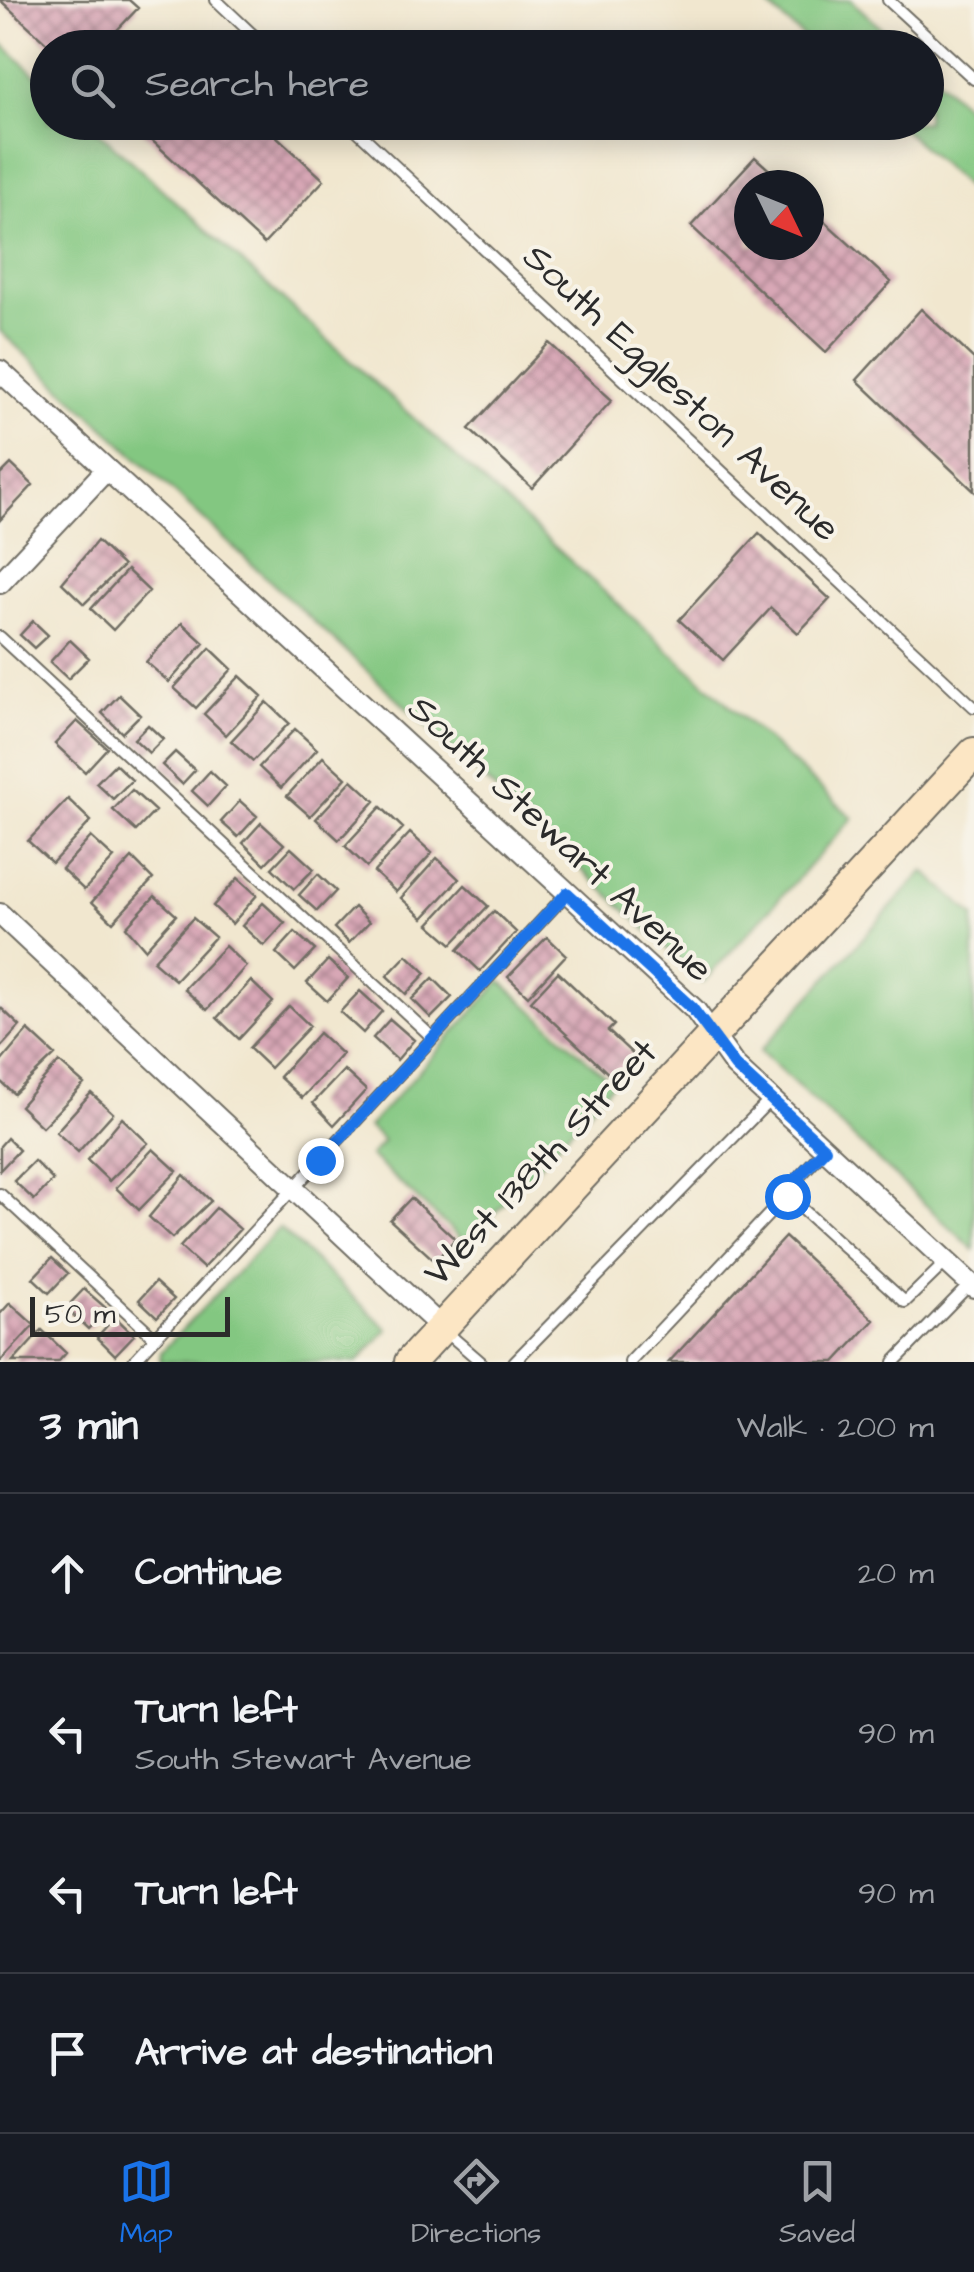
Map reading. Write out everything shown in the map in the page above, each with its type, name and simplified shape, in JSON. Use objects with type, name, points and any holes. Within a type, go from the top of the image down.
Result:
[{"type":"street","name":"South Stewart Avenue","points":[[0,371],[692,1008],[735,1066],[972,1285]]},
{"type":"street","points":[[0,584],[106,470]]},
{"type":"street","name":"West 138th Street","points":[[410,1362],[974,753]]},
{"type":"street","points":[[0,914],[442,1328]]},
{"type":"lane","points":[[216,0],[248,30]]},
{"type":"lane","points":[[888,0],[920,30]]},
{"type":"lane","points":[[944,52],[974,80]]},
{"type":"lane","name":"South Eggleston Avenue","points":[[367,140],[974,707]]},
{"type":"lane","points":[[0,637],[433,1038]]},
{"type":"lane","points":[[133,1362],[567,893]]},
{"type":"lane","points":[[514,1362],[771,1099]]},
{"type":"lane","points":[[630,1362],[787,1196],[788,1188],[825,1149]]},
{"type":"lane","points":[[0,1194],[155,1338]]},
{"type":"lane","points":[[787,1196],[906,1302],[946,1261]]},
{"type":"lane","points":[[894,1362],[972,1285]]},
{"type":"lane","points":[[442,1328],[481,1362]]},
{"type":"green space","points":[[762,0],[851,0],[884,30],[795,30]]},
{"type":"green space","points":[[0,42],[30,69],[30,140],[108,140],[853,818],[703,982],[0,331]]},
{"type":"green space","points":[[944,86],[974,114],[974,194],[915,140],[944,140]]},
{"type":"green space","points":[[924,871],[974,916],[974,1250],[760,1051]]},
{"type":"green space","points":[[501,981],[613,1083],[467,1244],[370,1156],[383,1141],[368,1127]]},
{"type":"green space","points":[[279,1228],[388,1329],[358,1362],[160,1362],[161,1352]]},
{"type":"building","points":[[0,0],[129,0],[138,8],[117,30],[32,30]]},
{"type":"building","points":[[151,140],[281,140],[324,180],[264,244]]},
{"type":"building","points":[[755,157],[769,170],[743,170]]},
{"type":"building","points":[[734,180],[734,260],[824,260],[824,221],[891,282],[826,352],[691,226]]},
{"type":"building","points":[[921,309],[974,359],[974,491],[857,380]]},
{"type":"building","points":[[549,343],[612,400],[532,488],[469,429]]},
{"type":"building","points":[[11,464],[33,485],[0,520],[0,475]]},
{"type":"building","points":[[759,533],[830,599],[798,633],[771,608],[723,660],[679,620]]},
{"type":"building","points":[[97,541],[123,566],[84,604],[62,583]]},
{"type":"building","points":[[127,570],[149,591],[113,630],[91,609]]},
{"type":"building","points":[[33,621],[48,635],[34,648],[20,635]]},
{"type":"building","points":[[182,623],[204,643],[169,682],[146,662]]},
{"type":"building","points":[[70,640],[89,658],[68,679],[50,662]]},
{"type":"building","points":[[210,648],[232,669],[196,708],[174,688]]},
{"type":"building","points":[[240,676],[262,696],[226,735],[204,714]]},
{"type":"building","points":[[119,695],[140,715],[122,733],[102,713]]},
{"type":"building","points":[[267,702],[289,723],[253,761],[231,741]]},
{"type":"building","points":[[77,721],[107,748],[85,772],[55,744]]},
{"type":"building","points":[[148,725],[163,739],[149,753],[134,739]]},
{"type":"building","points":[[295,729],[317,749],[281,788],[259,767]]},
{"type":"building","points":[[175,752],[195,770],[182,784],[162,765]]},
{"type":"building","points":[[323,757],[346,778],[310,816],[287,796]]},
{"type":"building","points":[[115,764],[132,780],[113,799],[96,783]]},
{"type":"building","points":[[210,771],[226,786],[208,806],[192,791]]},
{"type":"building","points":[[352,780],[375,801],[339,840],[316,819]]},
{"type":"building","points":[[132,790],[155,811],[136,831],[113,810]]},
{"type":"building","points":[[68,799],[91,821],[52,863],[28,841]]},
{"type":"building","points":[[240,801],[257,816],[238,837],[221,822]]},
{"type":"building","points":[[381,807],[403,828],[367,867],[345,846]]},
{"type":"building","points":[[261,823],[284,844],[265,864],[243,843]]},
{"type":"building","points":[[410,833],[432,853],[396,892],[374,872]]},
{"type":"building","points":[[91,837],[114,858],[84,890],[62,869]]},
{"type":"building","points":[[291,848],[314,869],[294,889],[272,868]]},
{"type":"building","points":[[132,858],[153,879],[113,922],[92,902]]},
{"type":"building","points":[[437,858],[459,879],[423,918],[401,898]]},
{"type":"building","points":[[318,874],[336,891],[317,911],[299,895]]},
{"type":"building","points":[[238,878],[257,895],[232,924],[213,906]]},
{"type":"building","points":[[465,885],[488,906],[452,944],[429,924]]},
{"type":"building","points":[[155,896],[176,915],[145,949],[126,927]]},
{"type":"building","points":[[263,903],[285,923],[264,946],[242,926]]},
{"type":"building","points":[[354,907],[369,922],[349,943],[334,928]]},
{"type":"building","points":[[494,911],[516,932],[480,971],[458,950]]},
{"type":"building","points":[[193,918],[215,937],[175,980],[153,961]]},
{"type":"building","points":[[295,932],[315,950],[295,971],[276,953]]},
{"type":"building","points":[[547,937],[566,955],[528,996],[508,977]]},
{"type":"building","points":[[225,946],[246,966],[207,1010],[184,989]]},
{"type":"building","points":[[407,955],[426,973],[406,994],[387,976]]},
{"type":"building","points":[[328,960],[348,978],[327,1001],[307,983]]},
{"type":"building","points":[[558,972],[614,1025],[608,1031],[636,1057],[614,1079],[531,1001]]},
{"type":"building","points":[[433,978],[452,997],[431,1018],[412,999]]},
{"type":"building","points":[[251,981],[273,1002],[239,1039],[217,1018]]},
{"type":"building","points":[[360,991],[382,1011],[363,1033],[340,1012]]},
{"type":"building","points":[[289,1006],[310,1026],[270,1068],[249,1048]]},
{"type":"building","points":[[0,1007],[20,1026],[0,1048]]},
{"type":"building","points":[[390,1019],[414,1040],[397,1060],[373,1038]]},
{"type":"building","points":[[28,1030],[55,1055],[14,1094],[0,1081],[0,1063]]},
{"type":"building","points":[[319,1033],[342,1054],[302,1098],[279,1077]]},
{"type":"building","points":[[59,1062],[84,1084],[42,1127],[20,1106]]},
{"type":"building","points":[[344,1070],[366,1090],[334,1125],[313,1103]]},
{"type":"building","points":[[91,1093],[113,1113],[78,1152],[56,1132]]},
{"type":"building","points":[[122,1118],[148,1143],[109,1181],[87,1160]]},
{"type":"building","points":[[7,1138],[19,1150],[0,1170],[0,1146]]},
{"type":"building","points":[[153,1149],[177,1171],[139,1210],[116,1188]]},
{"type":"building","points":[[34,1161],[53,1180],[34,1200],[14,1181]]},
{"type":"building","points":[[184,1175],[211,1201],[172,1238],[149,1217]]},
{"type":"building","points":[[411,1198],[455,1239],[435,1261],[390,1220]]},
{"type":"building","points":[[216,1208],[240,1229],[203,1268],[180,1247]]},
{"type":"building","points":[[785,1237],[874,1320],[835,1362],[669,1362]]},
{"type":"building","points":[[52,1258],[68,1273],[49,1293],[33,1278]]},
{"type":"building","points":[[155,1282],[174,1299],[157,1317],[139,1300]]},
{"type":"building","points":[[84,1289],[107,1309],[88,1329],[66,1308]]},
{"type":"building","points":[[10,1303],[34,1325],[0,1362],[0,1314]]},
{"type":"building","points":[[115,1317],[134,1335],[115,1355],[97,1337]]},
{"type":"building","points":[[42,1330],[66,1353],[58,1362],[13,1362]]},
{"type":"route","points":[[320,1160],[567,893],[692,1008],[735,1066],[825,1149],[788,1188],[787,1196]]}]
